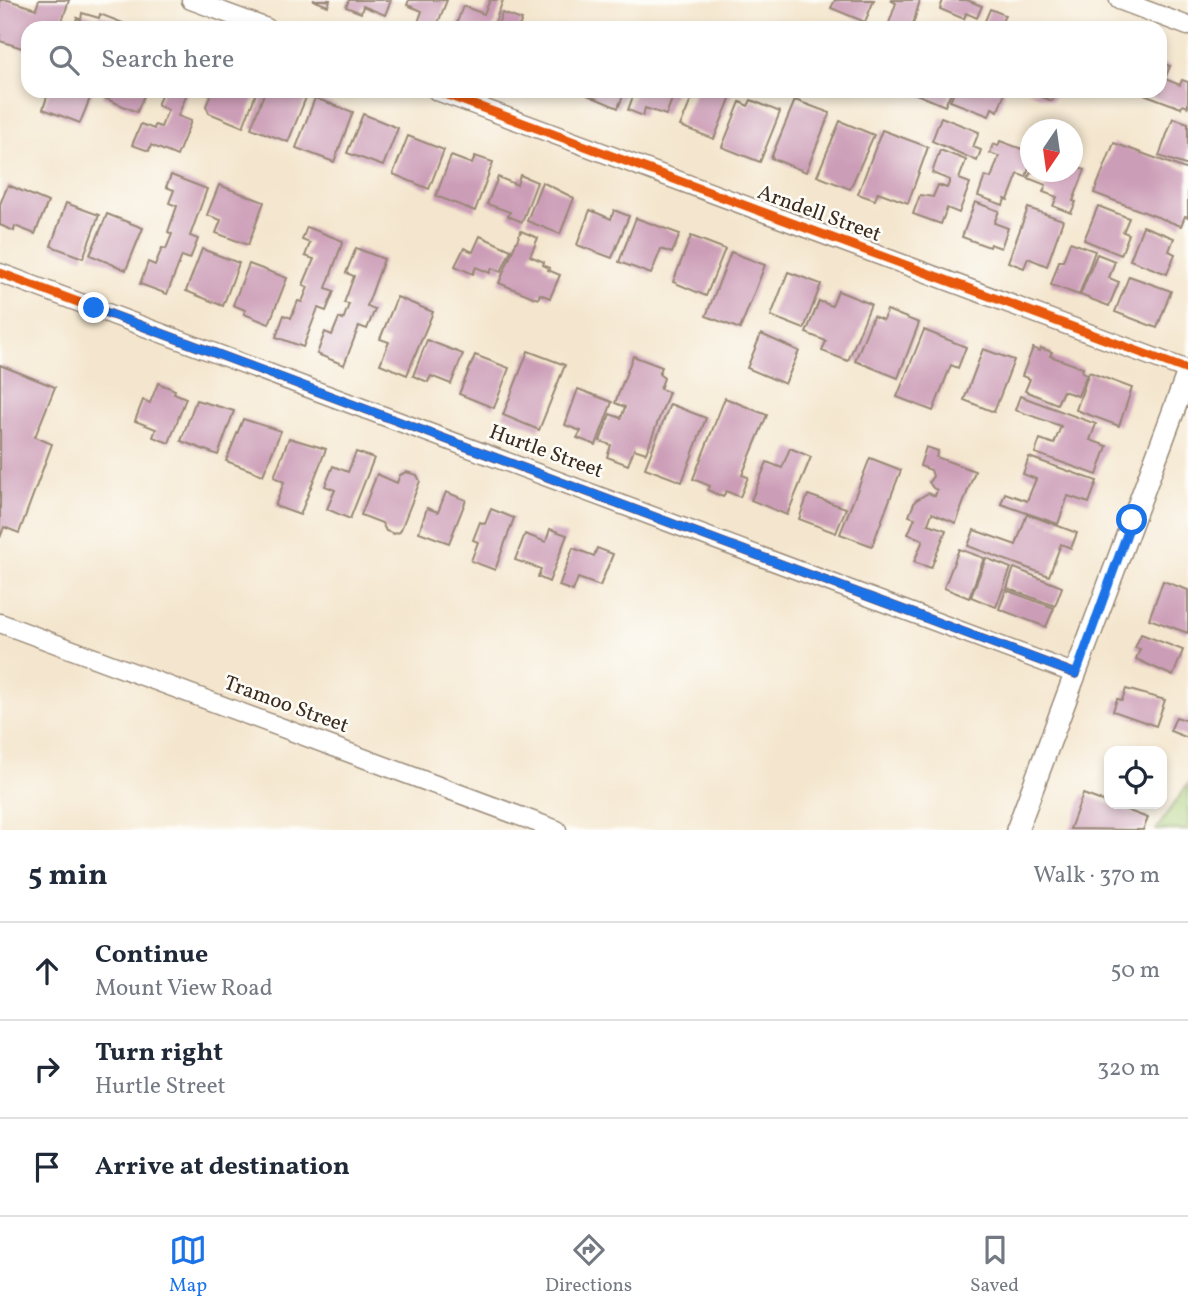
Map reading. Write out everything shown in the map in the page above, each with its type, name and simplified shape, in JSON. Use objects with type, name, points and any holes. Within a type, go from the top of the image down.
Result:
[{"type":"street","points":[[191,0],[248,21]]},
{"type":"street","points":[[1119,0],[1188,26]]},
{"type":"street","name":"Arndell Street","points":[[456,98],[1188,371]]},
{"type":"street","name":"Hurtle Street","points":[[0,274],[1076,674]]},
{"type":"street","points":[[1017,830],[1188,371]]},
{"type":"street","name":"Tramoo Street","points":[[0,624],[557,830]]},
{"type":"green space","points":[[1188,784],[1188,830],[1156,830]]},
{"type":"building","points":[[0,0],[36,9],[39,0],[69,0],[62,21],[21,21],[21,48],[0,41]]},
{"type":"building","points":[[313,0],[330,0],[328,6]]},
{"type":"building","points":[[349,0],[391,0],[385,15],[363,6],[361,13],[346,7]]},
{"type":"building","points":[[409,0],[447,0],[439,21],[418,21],[422,11],[407,5]]},
{"type":"building","points":[[490,0],[503,0],[496,21],[458,21],[463,6],[484,14]]},
{"type":"building","points":[[835,0],[874,0],[865,21],[831,8]]},
{"type":"building","points":[[890,0],[920,0],[914,21],[890,21],[896,3]]},
{"type":"building","points":[[943,0],[967,0],[982,6],[977,18],[966,13],[964,19],[940,9]]},
{"type":"building","points":[[990,9],[1005,15],[1002,21],[985,21]]},
{"type":"building","points":[[82,13],[99,18],[100,14],[118,21],[76,21],[77,18],[81,20]]},
{"type":"building","points":[[502,13],[522,20],[522,21],[499,21]]},
{"type":"building","points":[[1167,80],[1180,85],[1182,80],[1188,82],[1188,107],[1183,105],[1181,108],[1155,98],[1167,98]]},
{"type":"building","points":[[47,98],[90,98],[80,123],[43,109]]},
{"type":"building","points":[[104,98],[143,98],[137,112]]},
{"type":"building","points":[[160,98],[185,98],[178,116],[191,121],[177,156],[151,145],[149,151],[132,145],[141,124],[154,129],[155,125],[161,127],[168,110],[157,105]]},
{"type":"building","points":[[209,98],[254,98],[243,127],[209,113],[206,106]]},
{"type":"building","points":[[262,98],[306,98],[288,142],[251,128]]},
{"type":"building","points":[[315,98],[353,112],[334,162],[296,148]]},
{"type":"building","points":[[594,98],[622,98],[618,108]]},
{"type":"building","points":[[632,98],[672,98],[666,115],[645,108],[643,116],[628,110]]},
{"type":"building","points":[[692,98],[730,98],[714,139],[680,126]]},
{"type":"building","points":[[926,98],[948,98],[945,106]]},
{"type":"building","points":[[951,98],[1003,98],[998,111],[992,108],[989,116],[950,101]]},
{"type":"building","points":[[751,100],[780,112],[760,162],[722,147],[740,102],[748,106]]},
{"type":"building","points":[[795,100],[830,113],[806,172],[771,158]]},
{"type":"building","points":[[363,114],[398,128],[383,166],[347,153]]},
{"type":"building","points":[[941,117],[979,132],[973,147],[981,150],[977,161],[932,141]]},
{"type":"building","points":[[1173,118],[1188,123],[1188,166],[1159,156]]},
{"type":"building","points":[[840,121],[874,135],[850,189],[817,176]]},
{"type":"building","points":[[882,130],[928,147],[908,203],[878,192],[875,200],[858,194]]},
{"type":"building","points":[[408,136],[444,150],[429,189],[393,174]]},
{"type":"building","points":[[1000,141],[1020,148],[1020,175],[1018,174],[1008,200],[1005,199],[1003,205],[978,196],[985,176],[991,178],[999,156],[990,153],[993,144],[998,146]]},
{"type":"building","points":[[1114,143],[1188,170],[1188,217],[1185,216],[1181,226],[1094,193]]},
{"type":"building","points":[[940,150],[966,160],[959,179],[970,183],[959,213],[947,208],[941,224],[913,214],[920,195],[933,197],[938,185],[947,188],[950,180],[932,173]]},
{"type":"building","points":[[451,156],[472,164],[475,156],[493,162],[475,211],[436,196]]},
{"type":"building","points":[[171,175],[207,189],[190,236],[198,239],[190,259],[182,256],[167,294],[140,284],[148,262],[155,265],[172,234],[168,232],[177,206],[169,203],[174,190],[166,187]]},
{"type":"building","points":[[520,175],[537,182],[522,222],[508,216],[510,212],[487,204],[498,177],[517,185]]},
{"type":"building","points":[[542,182],[574,198],[560,234],[527,221]]},
{"type":"building","points":[[1038,182],[1080,182],[1071,213],[1053,206],[1057,197],[1043,192],[1046,185]]},
{"type":"building","points":[[8,185],[48,202],[35,234],[15,226],[14,231],[0,225],[0,204]]},
{"type":"building","points":[[219,185],[264,202],[248,245],[216,233],[221,220],[207,215]]},
{"type":"building","points":[[975,202],[999,211],[994,223],[1008,228],[1001,248],[990,244],[989,247],[962,237]]},
{"type":"building","points":[[66,203],[99,215],[83,258],[51,246]]},
{"type":"building","points":[[1098,206],[1129,218],[1123,232],[1129,234],[1121,255],[1084,240]]},
{"type":"building","points":[[1028,208],[1063,220],[1047,266],[1028,258],[1024,268],[1008,262]]},
{"type":"building","points":[[590,210],[611,219],[614,210],[629,216],[612,258],[577,245]]},
{"type":"building","points":[[107,214],[143,228],[126,270],[90,255]]},
{"type":"building","points":[[636,218],[680,234],[672,253],[661,249],[651,274],[619,262]]},
{"type":"building","points":[[1143,226],[1174,238],[1169,251],[1175,254],[1167,274],[1130,260]]},
{"type":"building","points":[[307,227],[343,241],[326,288],[334,291],[326,311],[318,308],[303,347],[276,337],[284,315],[291,318],[308,287],[303,285],[314,259],[305,256],[310,243],[302,240]]},
{"type":"building","points":[[521,231],[538,238],[530,256],[544,262],[543,265],[549,268],[548,270],[560,275],[550,298],[540,294],[538,299],[499,283]]},
{"type":"building","points":[[480,236],[511,250],[501,272],[492,268],[490,273],[476,267],[473,274],[455,266],[464,248],[473,252]]},
{"type":"building","points":[[691,236],[725,249],[706,296],[673,282]]},
{"type":"building","points":[[1070,242],[1095,251],[1079,295],[1051,285],[1059,261],[1063,261]]},
{"type":"building","points":[[356,248],[384,259],[367,306],[375,309],[367,329],[359,326],[344,365],[317,354],[325,332],[332,335],[339,318],[343,320],[349,304],[344,303],[354,276],[346,273]]},
{"type":"building","points":[[202,249],[239,263],[223,306],[186,291]]},
{"type":"building","points":[[731,252],[765,265],[740,329],[706,316]]},
{"type":"building","points":[[1097,254],[1115,261],[1109,278],[1119,282],[1109,306],[1080,295]]},
{"type":"building","points":[[249,264],[287,278],[269,324],[244,314],[245,310],[233,305]]},
{"type":"building","points":[[788,272],[821,284],[804,329],[771,316]]},
{"type":"building","points":[[1129,276],[1171,291],[1157,328],[1115,312]]},
{"type":"building","points":[[838,291],[871,304],[848,361],[822,351],[826,341],[806,333],[819,301],[832,306]]},
{"type":"building","points":[[397,297],[433,312],[407,375],[380,364],[389,342],[380,339]]},
{"type":"building","points":[[887,310],[919,323],[898,378],[855,361],[873,316],[883,320]]},
{"type":"building","points":[[924,330],[966,347],[958,368],[951,365],[933,411],[897,397]]},
{"type":"building","points":[[761,334],[799,351],[785,384],[747,368]]},
{"type":"building","points":[[427,340],[463,354],[451,384],[431,376],[428,382],[413,376]]},
{"type":"building","points":[[1033,348],[1052,352],[1050,356],[1083,368],[1082,372],[1087,374],[1078,396],[1063,391],[1057,404],[1025,391],[1030,379],[1022,376]]},
{"type":"building","points":[[983,349],[1014,360],[994,412],[964,400]]},
{"type":"building","points":[[528,351],[565,365],[539,430],[503,415]]},
{"type":"building","points":[[475,355],[509,368],[494,408],[459,394]]},
{"type":"building","points":[[633,356],[662,367],[659,374],[664,378],[660,389],[669,392],[646,453],[634,449],[628,465],[607,457],[611,445],[600,441],[610,414],[621,418],[625,407],[615,403]]},
{"type":"building","points":[[0,365],[55,387],[35,437],[52,444],[19,533],[4,527],[0,538]]},
{"type":"building","points":[[1089,372],[1132,388],[1119,426],[1076,410]]},
{"type":"building","points":[[158,383],[186,398],[169,443],[153,437],[156,429],[135,421],[143,400],[150,403]]},
{"type":"building","points":[[578,389],[612,402],[596,445],[577,438],[581,431],[565,425]]},
{"type":"building","points":[[1020,396],[1096,424],[1090,440],[1107,446],[1097,475],[1035,453],[1040,439],[1054,444],[1061,426],[1015,410]]},
{"type":"building","points":[[725,398],[767,415],[742,475],[748,477],[740,497],[726,491],[723,497],[708,490],[710,486],[693,479]]},
{"type":"building","points":[[196,400],[234,411],[218,455],[181,441]]},
{"type":"building","points":[[670,404],[706,418],[682,482],[645,468]]},
{"type":"building","points":[[243,419],[281,431],[263,475],[226,461]]},
{"type":"building","points":[[289,438],[326,449],[300,515],[275,506],[284,482],[274,477]]},
{"type":"building","points":[[926,447],[938,451],[936,457],[975,471],[956,523],[932,513],[928,524],[946,530],[931,568],[914,562],[923,540],[908,534],[915,518],[909,516],[915,501],[928,493],[935,496],[937,490],[929,482],[933,476],[931,470],[920,466]]},
{"type":"building","points":[[790,448],[811,457],[787,515],[751,500],[767,462],[782,468]]},
{"type":"building","points":[[356,452],[374,458],[350,519],[327,509],[335,490],[325,486],[333,466],[348,472]]},
{"type":"building","points":[[1029,457],[1097,481],[1089,503],[1068,496],[1058,524],[1001,504],[1005,493],[1027,501],[1036,479],[1023,474]]},
{"type":"building","points":[[870,458],[901,470],[872,546],[840,534]]},
{"type":"building","points":[[406,472],[417,475],[420,481],[400,532],[394,534],[386,531],[382,523],[361,515],[377,474],[397,483],[400,475]]},
{"type":"building","points":[[446,492],[466,500],[449,543],[419,532],[427,508],[438,512]]},
{"type":"building","points":[[808,495],[846,508],[836,533],[799,519]]},
{"type":"building","points":[[491,509],[514,518],[495,570],[471,561],[478,542],[473,540],[480,522],[485,524]]},
{"type":"building","points":[[1027,514],[1077,533],[1071,548],[1061,544],[1049,576],[968,546],[974,530],[1016,545]]},
{"type":"building","points":[[550,529],[567,535],[549,582],[538,577],[541,569],[515,560],[525,534],[546,542]]},
{"type":"building","points":[[573,548],[594,556],[597,548],[613,554],[600,586],[578,578],[573,591],[559,586]]},
{"type":"building","points":[[959,549],[984,558],[969,598],[944,588]]},
{"type":"building","points":[[986,558],[1011,568],[996,607],[971,597]]},
{"type":"building","points":[[1014,568],[1062,587],[1055,606],[1007,588]]},
{"type":"building","points":[[1163,581],[1188,590],[1188,633],[1149,619]]},
{"type":"building","points":[[1006,590],[1054,608],[1046,627],[999,609]]},
{"type":"building","points":[[1141,634],[1183,650],[1173,676],[1136,659],[1140,649],[1135,648]]},
{"type":"building","points":[[1126,689],[1165,700],[1156,726],[1113,711],[1117,699],[1122,700]]},
{"type":"building","points":[[1188,714],[1188,738],[1170,731],[1176,717],[1185,720]]},
{"type":"building","points":[[1083,794],[1104,802],[1104,809],[1124,809],[1148,818],[1143,830],[1070,829]]},
{"type":"cycle path","points":[[456,98],[1188,370]]},
{"type":"cycle path","points":[[0,273],[1076,674]]},
{"type":"route","points":[[94,308],[1076,674],[1132,520]]}]
